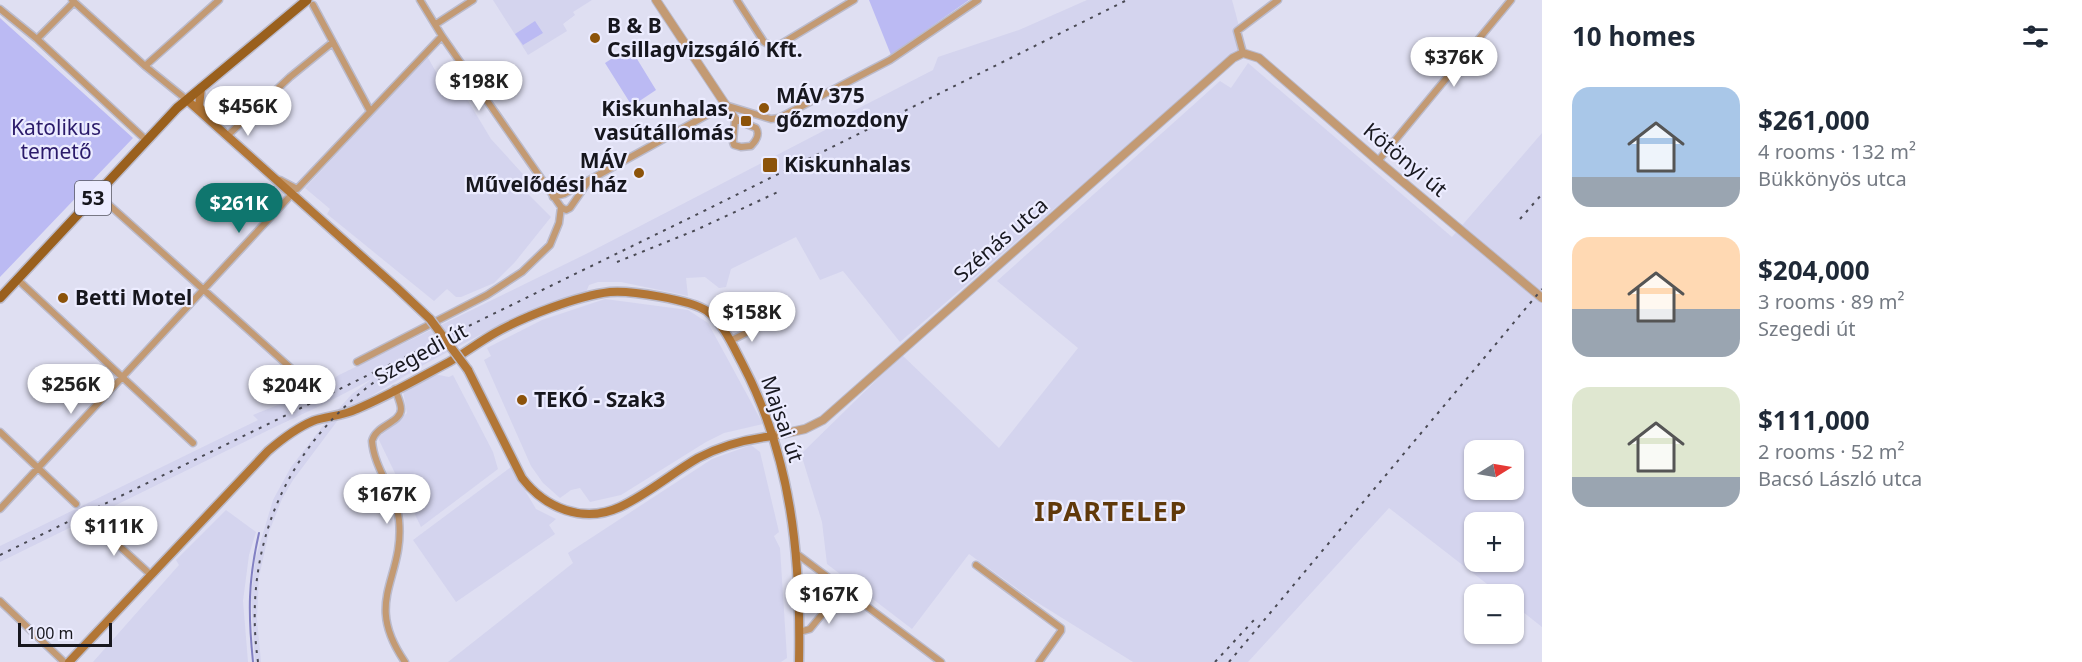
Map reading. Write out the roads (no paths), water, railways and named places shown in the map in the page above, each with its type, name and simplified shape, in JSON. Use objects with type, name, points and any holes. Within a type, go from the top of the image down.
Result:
[{"type":"main road","name":"53","points":[[0,298],[146,140],[187,100],[310,3]]},
{"type":"main road","points":[[201,88],[199,106],[204,115]]},
{"type":"main road","points":[[187,100],[274,178],[295,192],[430,320],[468,370],[522,478],[540,498],[567,511],[592,514],[617,508],[714,450],[747,440],[773,436]]},
{"type":"main road","name":"Majsai út","points":[[597,295],[625,292],[693,304],[709,313],[730,341],[760,401],[773,436],[790,507],[797,554],[799,662]]},
{"type":"main road","name":"Szegedi út","points":[[69,662],[268,451],[286,436],[314,421],[353,411],[450,361],[508,326],[574,301],[597,295]]},
{"type":"main road","points":[[747,440],[767,444],[774,448],[778,456]]},
{"type":"street","points":[[145,66],[219,0]]},
{"type":"street","points":[[420,0],[442,36],[561,207],[566,210],[570,208],[585,186],[598,175]]},
{"type":"street","points":[[455,0],[461,8]]},
{"type":"street","points":[[436,24],[473,0]]},
{"type":"street","points":[[657,0],[735,119],[756,128],[757,138],[751,146],[734,145],[735,119]]},
{"type":"street","points":[[736,0],[764,42],[772,46],[781,44],[854,0]]},
{"type":"street","points":[[553,197],[564,194],[725,105],[771,119],[779,118],[890,60],[978,0]]},
{"type":"street","points":[[1243,53],[1238,31],[1278,0]]},
{"type":"street","points":[[1378,161],[1512,0]]},
{"type":"street","points":[[37,39],[73,1],[145,66],[187,100]]},
{"type":"street","points":[[310,3],[370,111]]},
{"type":"street","points":[[0,9],[37,39],[146,140]]},
{"type":"street","points":[[0,509],[442,36]]},
{"type":"street","points":[[226,136],[290,77],[333,42]]},
{"type":"street","name":"Kötönyi út","points":[[1243,53],[1259,58],[1542,298]]},
{"type":"street","name":"Szénás utca","points":[[773,436],[805,429],[823,420],[1233,58],[1243,53]]},
{"type":"street","points":[[97,194],[313,388]]},
{"type":"street","points":[[357,362],[487,295],[522,272],[550,245],[559,223],[561,207]]},
{"type":"street","points":[[17,279],[193,443]]},
{"type":"street","points":[[730,341],[764,324]]},
{"type":"street","points":[[395,389],[401,406],[400,414],[395,420],[377,431],[372,441],[394,501],[398,519],[398,547],[387,589],[386,614],[390,634],[405,662]]},
{"type":"street","points":[[0,432],[76,504]]},
{"type":"street","points":[[93,523],[150,574]]},
{"type":"street","points":[[797,554],[842,590],[941,662]]},
{"type":"street","points":[[976,565],[1061,628],[1039,662]]},
{"type":"street","points":[[799,632],[810,629],[842,590]]},
{"type":"street","points":[[0,601],[64,662]]},
{"type":"waterway","points":[[253,662],[250,597],[259,533]]},
{"type":"railway","points":[[0,555],[706,210],[1127,0]]},
{"type":"railway","points":[[617,262],[696,230],[778,192]]},
{"type":"railway","points":[[1520,219],[1542,194]]},
{"type":"railway","points":[[1229,662],[1542,289]]},
{"type":"railway","points":[[258,662],[255,618],[257,576],[266,535],[280,497],[300,461],[325,428],[355,398],[390,371]]},
{"type":"railway","points":[[1215,662],[1254,620]]},
{"type":"place","name":"B & B Csillagvizsgáló Kft.","points":[[595,38]]},
{"type":"place","name":"MÁV 375 gőzmozdony","points":[[764,108]]},
{"type":"place","name":"Kiskunhalas, vasútállomás","points":[[746,121]]},
{"type":"place","name":"Kiskunhalas","points":[[770,165]]},
{"type":"place","name":"MÁV Művelődési ház","points":[[639,173]]},
{"type":"place","name":"Betti Motel","points":[[63,298]]},
{"type":"place","name":"TEKÓ - Szak3","points":[[522,400]]},
{"type":"district","name":"IPARTELEP","points":[[1111,512]]},
{"type":"park label","name":"Katolikus temető","points":[[56,140]]}]
